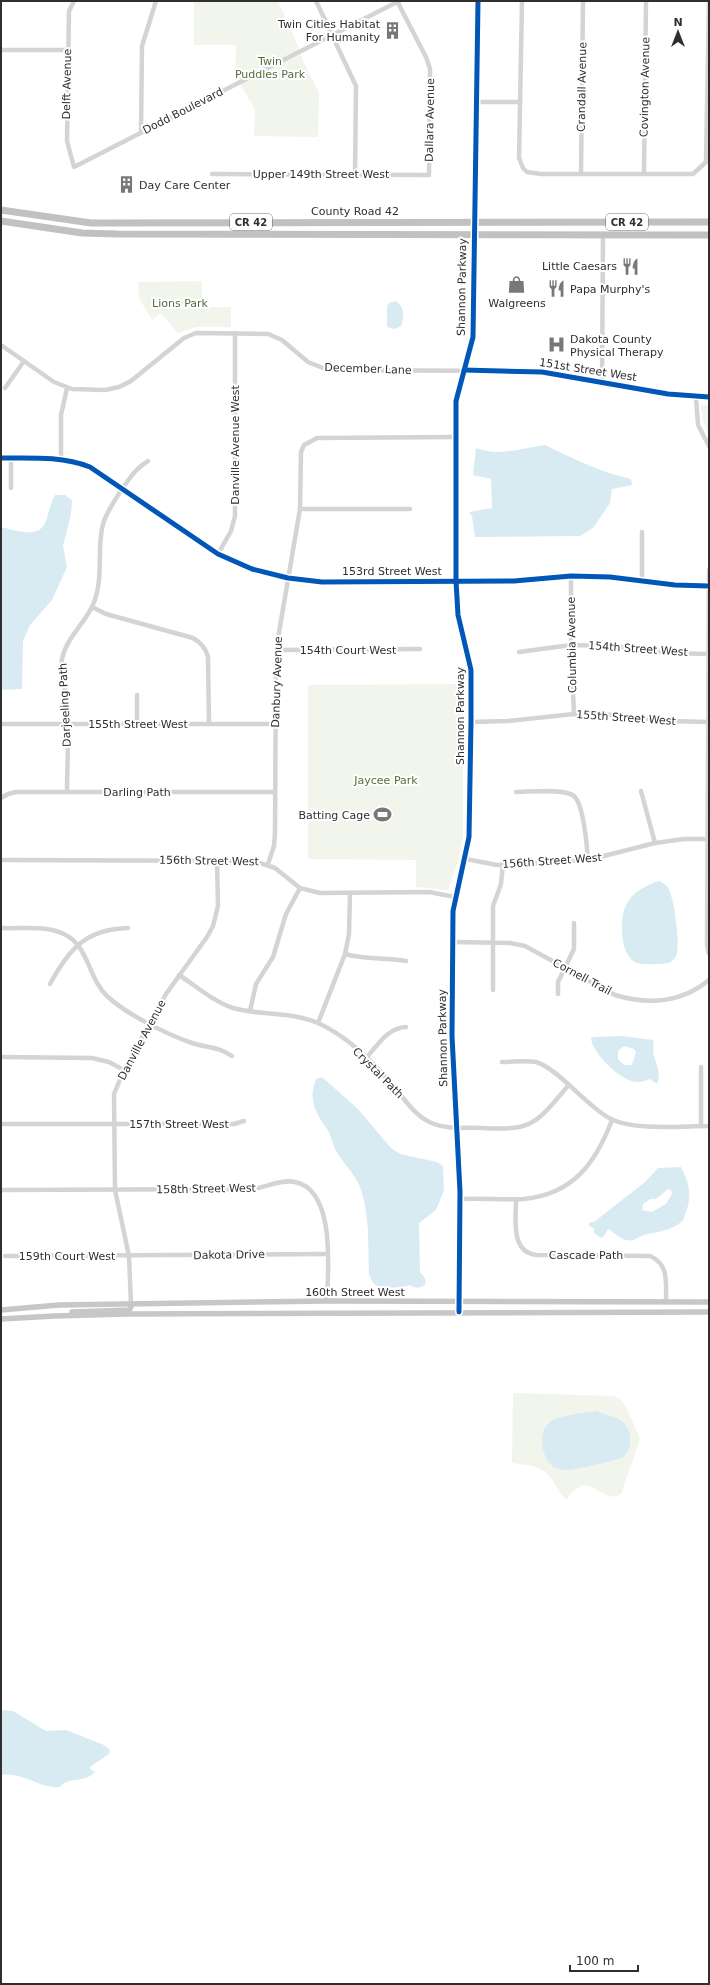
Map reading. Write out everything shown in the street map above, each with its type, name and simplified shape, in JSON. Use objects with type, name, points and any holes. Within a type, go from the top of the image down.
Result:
[{"type":"highway","name":"County Road 42","points":[[1,210],[91,223],[709,222]]},
{"type":"highway","name":"CR 42","points":[[1,221],[82,233],[103,234],[709,235]]},
{"type":"main road","name":"160th Street West","points":[[1,1310],[59,1305],[327,1301],[709,1302]]},
{"type":"main road","points":[[58,1315],[73,1311],[129,1310],[131,1304]]},
{"type":"main road","name":"160th Street West","points":[[1,1319],[58,1315],[709,1312]]},
{"type":"street","name":"Delft Avenue","points":[[74,1],[69,11],[67,141],[74,167]]},
{"type":"street","points":[[141,132],[142,46],[156,1]]},
{"type":"street","points":[[316,1],[356,86],[355,174]]},
{"type":"street","name":"Dodd Boulevard","points":[[74,167],[398,1]]},
{"type":"street","name":"Dallara Avenue","points":[[398,1],[426,57],[430,69],[429,175]]},
{"type":"street","name":"Shannon Parkway","points":[[459,1312],[460,1199],[453,1071],[453,942],[455,897],[466,859],[469,837],[471,670],[458,615],[456,581],[456,401],[473,337],[478,1]]},
{"type":"street","points":[[522,1],[518,158],[522,168],[528,172],[541,174],[693,174],[706,162],[709,1]]},
{"type":"street","name":"Crandall Avenue","points":[[581,174],[583,1]]},
{"type":"street","name":"Covington Avenue","points":[[644,174],[646,1]]},
{"type":"street","points":[[1,50],[68,50]]},
{"type":"street","points":[[476,102],[519,102]]},
{"type":"street","name":"Upper 149th Street West","points":[[212,174],[429,175]]},
{"type":"street","points":[[602,383],[603,235]]},
{"type":"street","name":"December Lane","points":[[67,388],[105,390],[119,387],[131,381],[184,338],[196,333],[261,333],[275,337],[288,344],[308,362],[328,370],[464,370]]},
{"type":"street","name":"Danville Avenue West","points":[[218,554],[231,531],[235,516],[235,333]]},
{"type":"street","points":[[1,346],[54,382],[67,388],[61,415],[61,459]]},
{"type":"street","points":[[4,388],[24,361]]},
{"type":"street","name":"151st Street West","points":[[464,370],[532,371],[668,394],[709,397]]},
{"type":"street","points":[[696,397],[698,424],[709,446]]},
{"type":"street","name":"Danbury Avenue","points":[[268,864],[275,840],[276,650],[300,509],[301,452],[304,445],[317,438],[456,438]]},
{"type":"street","name":"153rd Street West","points":[[1,458],[61,459],[90,467],[218,554],[252,569],[288,578],[322,582],[514,581],[571,576],[610,577],[675,585],[708,586]]},
{"type":"street","points":[[11,458],[11,488]]},
{"type":"street","name":"Darjeeling Path","points":[[67,792],[67,724],[66,698],[61,673],[62,659],[68,643],[92,607],[98,588],[101,570],[101,537],[103,523],[110,508],[138,467],[148,461]]},
{"type":"street","points":[[300,509],[410,509]]},
{"type":"street","points":[[642,532],[642,581]]},
{"type":"street","points":[[709,570],[707,946],[709,954]]},
{"type":"street","name":"Columbia Avenue","points":[[571,576],[571,645],[574,714]]},
{"type":"street","points":[[92,607],[106,614],[193,638],[201,643],[206,649],[208,657],[209,724]]},
{"type":"street","name":"154th Street West","points":[[519,652],[571,645],[612,646],[669,653],[708,654]]},
{"type":"street","name":"154th Court West","points":[[276,650],[420,649]]},
{"type":"street","points":[[137,695],[137,724]]},
{"type":"street","name":"155th Street West","points":[[471,722],[508,721],[574,714],[614,715],[669,721],[708,722]]},
{"type":"street","name":"155th Street West","points":[[1,724],[275,724]]},
{"type":"street","points":[[640,791],[655,843]]},
{"type":"street","name":"Darling Path","points":[[1,798],[16,792],[275,792]]},
{"type":"street","points":[[516,792],[564,792],[574,796],[579,804],[586,834],[588,860]]},
{"type":"street","name":"156th Street West","points":[[466,859],[485,864],[588,860],[655,843],[684,839],[708,839]]},
{"type":"street","name":"156th Street West","points":[[1,860],[254,860],[268,864],[300,888],[320,893],[429,892],[455,897]]},
{"type":"street","name":"Danville Avenue","points":[[131,1304],[129,1256],[115,1190],[113,1124],[114,1094],[124,1070],[150,1024],[179,975],[213,926],[218,906],[217,860]]},
{"type":"street","points":[[493,990],[493,906],[501,884],[503,864]]},
{"type":"street","points":[[250,1012],[256,984],[273,957],[286,914],[300,888]]},
{"type":"street","points":[[318,1023],[345,954],[349,934],[350,893]]},
{"type":"street","points":[[558,994],[558,982],[574,949],[574,923]]},
{"type":"street","points":[[1,928],[50,929],[65,934],[78,944],[97,983],[105,995],[117,1005],[150,1024],[186,1041],[221,1049],[232,1056]]},
{"type":"street","points":[[50,984],[61,962],[78,944],[102,931],[128,928]]},
{"type":"street","name":"Cornell Trail","points":[[453,942],[493,942],[525,946],[615,995],[630,1000],[648,1002],[668,1000],[686,994],[709,980]]},
{"type":"street","points":[[345,954],[365,959],[389,958],[406,961]]},
{"type":"street","name":"Crystal Path","points":[[179,975],[226,1005],[250,1012],[294,1016],[318,1023],[339,1034],[388,1080],[422,1118],[440,1126],[506,1129],[523,1126],[543,1115],[568,1086]]},
{"type":"street","points":[[366,1058],[389,1032],[397,1028],[406,1027]]},
{"type":"street","points":[[1,1056],[92,1058],[109,1062],[124,1070]]},
{"type":"street","points":[[502,1062],[530,1061],[539,1063],[601,1113],[612,1120],[634,1126],[709,1126]]},
{"type":"street","points":[[701,1066],[701,1126]]},
{"type":"street","points":[[460,1199],[531,1198],[551,1192],[579,1175],[596,1155],[612,1120]]},
{"type":"street","name":"157th Street West","points":[[1,1124],[234,1124],[244,1122]]},
{"type":"street","name":"158th Street West","points":[[1,1190],[253,1189],[292,1181],[305,1185],[314,1195],[325,1220],[328,1254]]},
{"type":"street","name":"Cascade Path","points":[[516,1199],[517,1239],[520,1246],[526,1252],[537,1255],[650,1256],[659,1262],[664,1269],[666,1301]]},
{"type":"street","points":[[327,1301],[328,1254]]},
{"type":"street","name":"Dakota Drive","points":[[129,1256],[328,1254]]},
{"type":"street","name":"159th Court West","points":[[6,1256],[129,1256]]},
{"type":"green space","name":"Twin Puddles Park","points":[[194,1],[278,1],[296,41],[303,61],[319,93],[318,137],[254,136],[255,109],[235,76],[236,45],[194,45]]},
{"type":"green space","name":"Lions Park","points":[[202,281],[202,307],[231,307],[231,327],[196,327],[178,333],[161,313],[152,320],[139,298],[138,282]]},
{"type":"green space","points":[[701,405],[709,406],[709,436],[703,421]]},
{"type":"green space","name":"Jaycee Park","points":[[463,684],[463,837],[459,859],[448,890],[416,887],[416,860],[308,859],[308,685]]},
{"type":"green space","points":[[513,1393],[614,1396],[621,1400],[627,1409],[640,1439],[621,1494],[610,1496],[583,1485],[573,1491],[567,1499],[565,1499],[549,1475],[544,1471],[535,1467],[512,1463]]},
{"type":"shaded area","points":[[396,301],[401,306],[403,319],[401,326],[395,329],[387,327],[387,306],[389,303]]},
{"type":"shaded area","points":[[545,445],[598,469],[631,479],[632,485],[612,489],[610,503],[593,528],[580,536],[475,537],[472,516],[469,512],[492,508],[491,479],[473,475],[476,448],[485,451],[502,452]]},
{"type":"shaded area","points":[[55,495],[65,495],[72,500],[71,514],[63,546],[67,567],[52,600],[30,625],[23,641],[22,689],[1,690],[1,527],[26,532],[38,530],[43,527],[46,521]]},
{"type":"shaded area","points":[[660,881],[667,886],[672,898],[677,930],[677,953],[675,959],[668,963],[641,964],[635,962],[627,954],[623,941],[622,918],[627,904],[636,893],[655,882]]},
{"type":"shaded area","points":[[621,1036],[653,1040],[653,1054],[659,1073],[657,1084],[650,1079],[640,1082],[631,1081],[624,1078],[602,1059],[593,1044],[591,1038]],"holes":[[[624,1046],[634,1049],[636,1052],[633,1062],[631,1065],[624,1065],[618,1059],[618,1051]]]},
{"type":"shaded area","points":[[322,1077],[358,1109],[390,1147],[400,1154],[437,1162],[443,1166],[444,1190],[436,1210],[419,1223],[420,1272],[426,1281],[425,1285],[423,1286],[418,1288],[410,1285],[381,1287],[374,1284],[369,1275],[367,1221],[361,1190],[356,1179],[335,1149],[328,1131],[314,1106],[313,1094],[316,1079]]},
{"type":"shaded area","points":[[681,1167],[684,1173],[688,1184],[689,1202],[682,1221],[669,1229],[647,1234],[634,1240],[626,1240],[621,1238],[608,1229],[601,1238],[594,1233],[594,1228],[589,1226],[589,1223],[594,1222],[645,1182],[658,1168]],"holes":[[[668,1189],[671,1190],[672,1194],[666,1204],[652,1212],[642,1210],[643,1204],[650,1199],[656,1199]]]},
{"type":"shaded area","points":[[596,1411],[619,1419],[627,1427],[630,1443],[627,1453],[623,1457],[614,1460],[569,1470],[560,1469],[551,1465],[545,1455],[542,1443],[542,1437],[546,1426],[550,1422],[559,1418]]},
{"type":"shaded area","points":[[1,1710],[13,1711],[46,1731],[66,1730],[104,1745],[110,1750],[109,1754],[90,1767],[90,1769],[95,1772],[91,1776],[67,1782],[60,1787],[52,1787],[16,1775],[1,1775]]},
{"type":"cycle path","points":[[459,1312],[460,1192],[452,1036],[453,911],[469,837],[471,670],[458,615],[456,581],[456,401],[473,337],[478,1]]},
{"type":"cycle path","points":[[464,370],[542,372],[668,394],[709,397]]},
{"type":"cycle path","points":[[1,458],[57,459],[79,463],[90,467],[218,554],[252,569],[288,578],[322,582],[514,581],[571,576],[610,577],[675,585],[709,586]]},
{"type":"place","name":"Twin Cities Habitat For Humanity","points":[[393,30]]},
{"type":"place","name":"Day Care Center","points":[[126,185]]},
{"type":"place","name":"Little Caesars","points":[[630,266]]},
{"type":"place","name":"Walgreens","points":[[517,285]]},
{"type":"place","name":"Papa Murphy's","points":[[557,289]]},
{"type":"place","name":"Dakota County Physical Therapy","points":[[557,345]]},
{"type":"place","name":"Batting Cage","points":[[383,815]]}]
